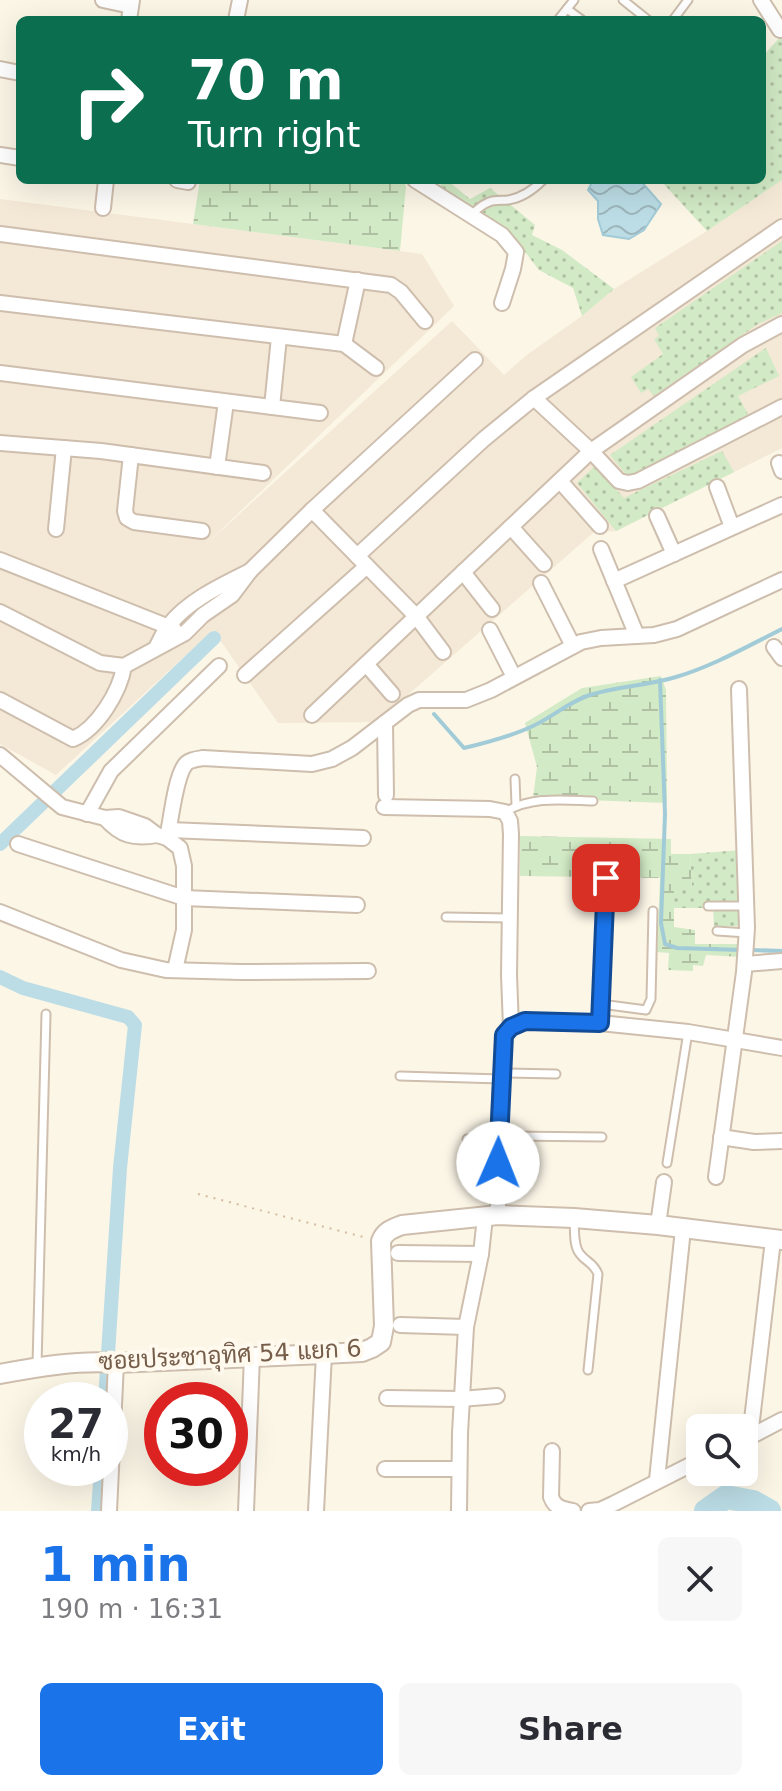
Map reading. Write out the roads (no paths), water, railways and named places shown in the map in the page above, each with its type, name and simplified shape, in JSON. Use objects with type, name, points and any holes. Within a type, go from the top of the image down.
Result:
[{"type":"street","points":[[103,0],[131,9]]},
{"type":"street","points":[[761,0],[780,30]]},
{"type":"street","points":[[103,208],[106,184]]},
{"type":"street","points":[[421,184],[502,235],[516,252],[502,303]]},
{"type":"street","points":[[245,675],[484,439],[534,398],[782,227]]},
{"type":"street","points":[[0,234],[391,285],[425,321]]},
{"type":"street","points":[[344,344],[358,280]]},
{"type":"street","points":[[0,303],[344,344],[376,368]]},
{"type":"street","points":[[312,715],[591,451],[743,345],[782,324]]},
{"type":"street","points":[[272,407],[279,337]]},
{"type":"street","points":[[0,612],[100,663],[124,666],[185,633],[203,615],[232,595],[250,571],[312,510],[475,360]]},
{"type":"street","points":[[0,373],[320,413]]},
{"type":"street","points":[[534,398],[619,481],[628,483],[638,481],[782,407]]},
{"type":"street","points":[[217,467],[226,402]]},
{"type":"street","points":[[0,443],[131,455],[263,473]]},
{"type":"street","points":[[56,529],[64,448]]},
{"type":"street","points":[[131,455],[125,511],[127,518],[134,522],[202,531]]},
{"type":"street","points":[[560,481],[600,526]]},
{"type":"street","points":[[717,487],[732,527]]},
{"type":"street","points":[[614,581],[782,505]]},
{"type":"street","points":[[312,510],[416,616],[443,652]]},
{"type":"street","points":[[657,516],[674,554]]},
{"type":"street","points":[[511,527],[544,564]]},
{"type":"street","points":[[601,549],[637,636]]},
{"type":"street","points":[[0,560],[185,633]]},
{"type":"street","points":[[156,648],[167,626],[187,607],[250,571]]},
{"type":"street","points":[[463,572],[492,609]]},
{"type":"street","points":[[164,834],[178,781],[185,764],[192,761],[203,758],[312,764],[332,759],[419,700],[466,700],[581,642],[654,635],[677,629],[782,580]]},
{"type":"street","points":[[541,583],[573,646]]},
{"type":"street","points":[[490,630],[514,677]]},
{"type":"street","points":[[366,664],[392,694]]},
{"type":"street","points":[[0,700],[73,739],[83,735],[113,700],[124,666]]},
{"type":"street","points":[[87,814],[111,771],[219,666]]},
{"type":"street","points":[[716,1177],[745,961],[739,689]]},
{"type":"street","points":[[385,723],[385,801],[510,808],[511,1027]]},
{"type":"street","points":[[0,755],[55,803],[105,818],[115,830],[140,838],[164,834],[363,838]]},
{"type":"street","points":[[164,834],[180,848],[182,854],[184,930],[175,970]]},
{"type":"street","points":[[18,844],[184,898],[357,905]]},
{"type":"street","points":[[0,912],[121,960],[166,970],[368,971]]},
{"type":"street","points":[[745,961],[782,961]]},
{"type":"street","points":[[459,1511],[466,1327],[492,1216],[504,1035],[511,1027],[525,1021],[600,1023],[688,1032],[782,1048]]},
{"type":"street","points":[[721,1137],[754,1142],[782,1141]]},
{"type":"street","points":[[658,1225],[664,1182]]},
{"type":"street","points":[[492,1216],[574,1218],[658,1225],[777,1240],[751,1414]]},
{"type":"street","name":"ซอยประชาอุทิศ 54 แยก 6","points":[[0,1374],[36,1367],[98,1362],[362,1352],[381,1342],[384,1326],[383,1235],[402,1225],[492,1216]]},
{"type":"street","points":[[657,1480],[683,1229]]},
{"type":"street","points":[[398,1253],[481,1254]]},
{"type":"street","points":[[400,1325],[466,1327]]},
{"type":"street","points":[[316,1511],[324,1354]]},
{"type":"street","points":[[246,1511],[252,1356]]},
{"type":"street","points":[[109,1511],[116,1363]]},
{"type":"street","points":[[387,1398],[497,1396]]},
{"type":"street","points":[[758,1432],[782,1420]]},
{"type":"street","points":[[552,1451],[551,1497],[562,1510]]},
{"type":"street","points":[[589,1511],[600,1510],[686,1467]]},
{"type":"street","points":[[385,1469],[459,1469]]},
{"type":"lane","points":[[561,16],[574,0]]},
{"type":"lane","points":[[623,0],[643,16]]},
{"type":"lane","points":[[567,9],[577,16]]},
{"type":"lane","points":[[471,215],[485,203],[511,200],[539,184]]},
{"type":"lane","points":[[515,779],[510,808],[543,800],[593,801]]},
{"type":"lane","points":[[600,1023],[606,878]]},
{"type":"lane","points":[[708,906],[746,906]]},
{"type":"lane","points":[[601,1004],[646,1010],[651,999],[653,911]]},
{"type":"lane","points":[[446,917],[510,918]]},
{"type":"lane","points":[[717,931],[746,937]]},
{"type":"lane","points":[[36,1367],[46,1014]]},
{"type":"lane","points":[[667,1163],[688,1032]]},
{"type":"lane","points":[[400,1076],[556,1074]]},
{"type":"lane","points":[[467,1139],[498,1136],[602,1137]]},
{"type":"lane","points":[[574,1218],[577,1248],[581,1256],[594,1264],[598,1274],[588,1370]]},
{"type":"water","points":[[591,184],[644,184],[661,204],[644,230],[629,239],[603,235],[598,219],[598,201],[588,190]]},
{"type":"waterway","points":[[434,714],[464,748],[525,729],[587,696],[690,672],[782,629]]},
{"type":"waterway","points":[[0,844],[214,638]]},
{"type":"waterway","points":[[660,680],[665,814],[661,923],[665,944],[677,948],[741,950]]},
{"type":"waterway","points":[[750,950],[782,951]]},
{"type":"waterway","points":[[0,977],[23,988],[128,1017],[135,1025],[120,1168],[106,1382]]},
{"type":"waterway","points":[[98,1511],[100,1486]]},
{"type":"waterway","points":[[706,1511],[726,1497],[753,1502],[769,1511]]}]
